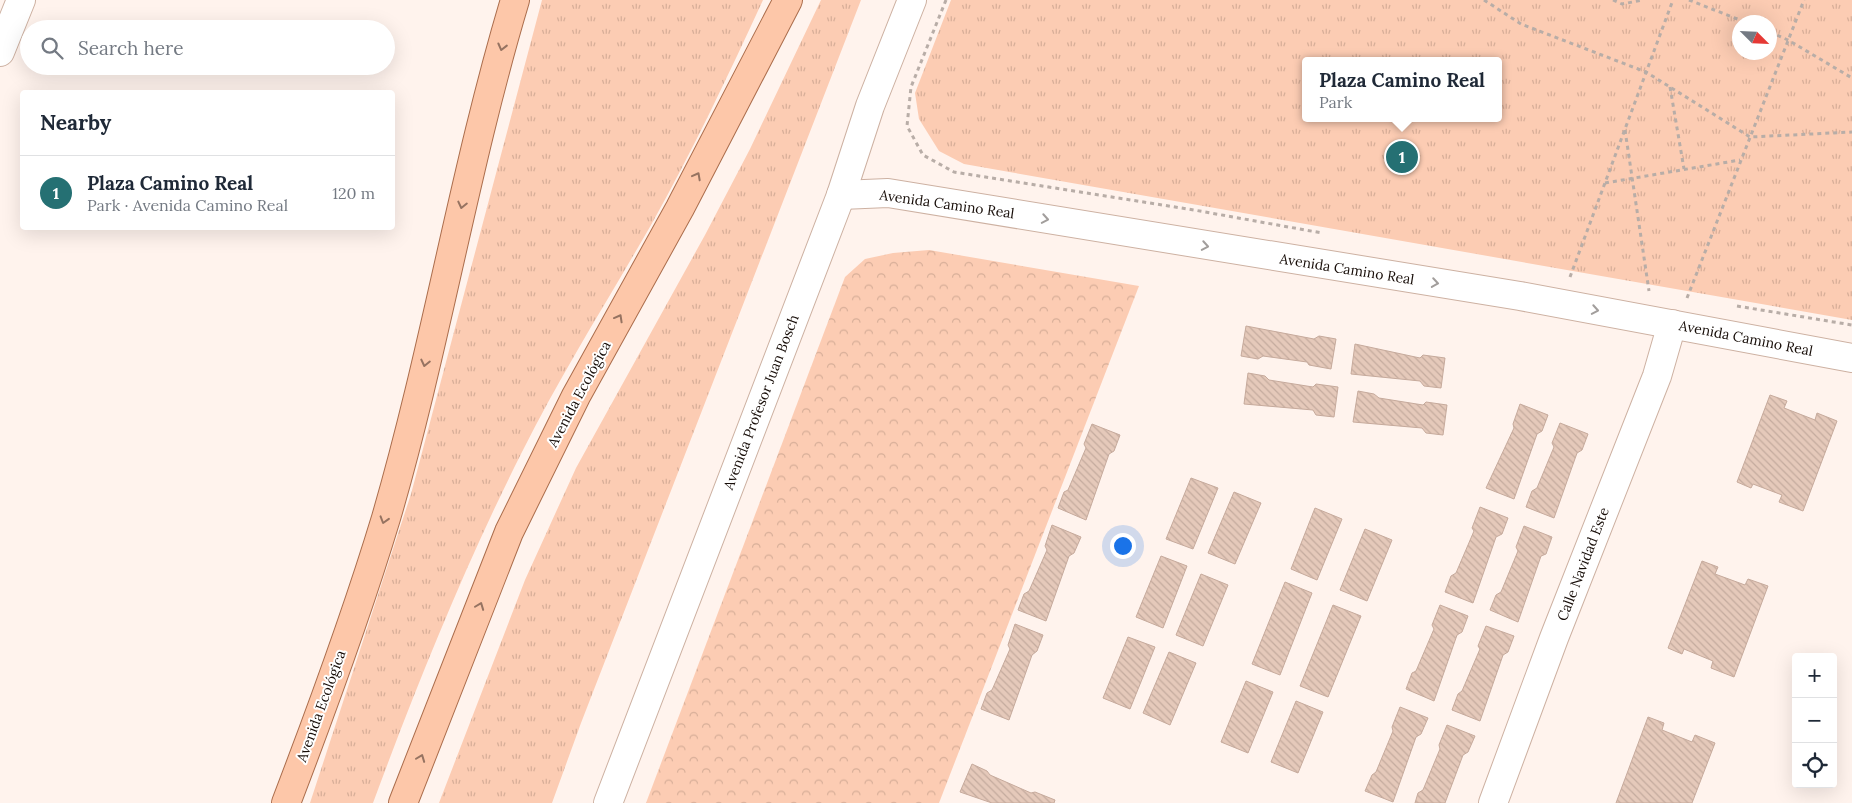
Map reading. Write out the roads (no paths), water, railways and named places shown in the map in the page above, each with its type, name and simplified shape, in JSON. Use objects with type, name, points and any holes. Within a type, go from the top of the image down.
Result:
[{"type":"main road","name":"Avenida Ecológica","points":[[286,803],[320,714],[385,518],[412,415],[476,148],[515,0]]},
{"type":"main road","name":"Avenida Ecológica","points":[[403,803],[509,532],[576,396],[680,208],[788,0]]},
{"type":"street","points":[[0,52],[21,0]]},
{"type":"street","name":"Avenida Profesor Juan Bosch","points":[[608,803],[841,195],[870,106],[912,0]]},
{"type":"street","name":"Avenida Camino Real","points":[[841,195],[888,193],[1520,296],[1852,358]]},
{"type":"street","name":"Calle Navidad Este","points":[[1492,803],[1554,638],[1657,376],[1672,324]]},
{"type":"place","name":"Plaza Camino Real","points":[[1402,157]]}]
